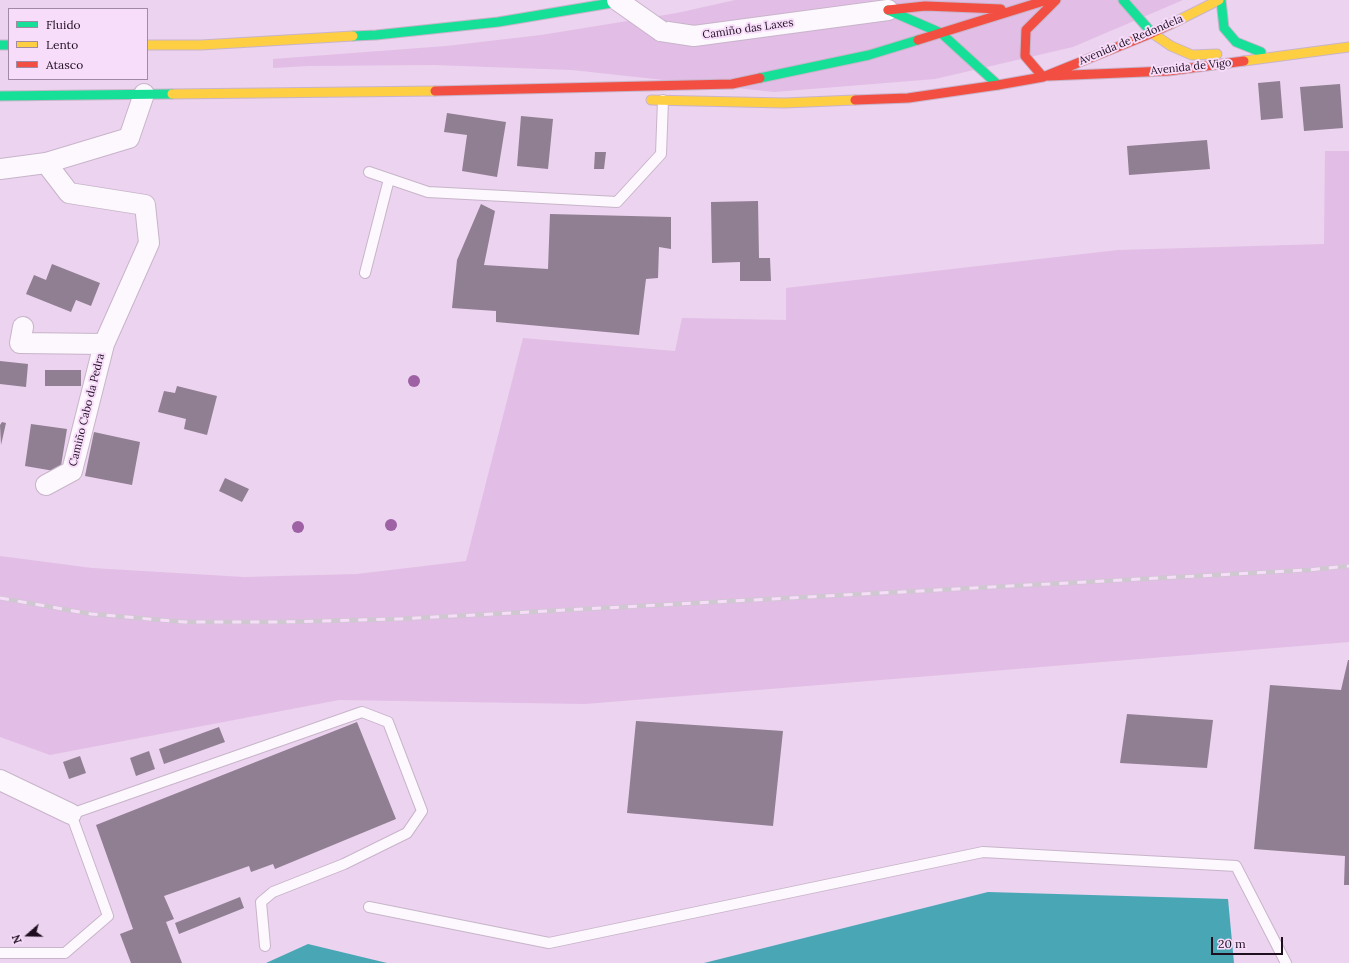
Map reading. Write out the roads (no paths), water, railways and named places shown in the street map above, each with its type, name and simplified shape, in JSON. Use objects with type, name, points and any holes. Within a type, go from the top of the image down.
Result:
[{"type":"main road","points":[[148,44],[201,44],[376,35],[498,22],[629,0]]},
{"type":"main road","points":[[0,96],[458,91],[732,84],[869,55],[1047,0]]},
{"type":"main road","points":[[639,99],[784,103],[908,98],[1042,77],[1025,56],[1026,30],[1056,0]]},
{"type":"main road","name":"Avenida de Vigo","points":[[1123,0],[1152,33],[1171,46],[1192,55],[1344,48]]},
{"type":"main road","points":[[1220,0],[1224,28],[1236,42],[1261,52]]},
{"type":"main road","name":"Avenida de Redondela","points":[[1042,77],[1152,33],[1220,0]]},
{"type":"main road","points":[[888,10],[925,6],[1016,9]]},
{"type":"main road","points":[[888,10],[941,33],[998,85]]},
{"type":"main road","name":"Avenida de Vigo","points":[[1042,77],[1168,71],[1344,48]]},
{"type":"main road","points":[[458,91],[584,97]]},
{"type":"street","name":"Camiño das Laxes","points":[[617,0],[661,31],[694,36],[888,10]]},
{"type":"street","points":[[0,169],[46,163],[129,138],[144,94]]},
{"type":"street","name":"Camiño Cabo da Pedra","points":[[46,163],[69,193],[145,205],[148,243],[104,344],[72,471],[46,485]]},
{"type":"street","name":"Camiño Cabo da Pedra","points":[[23,327],[20,343],[104,344]]},
{"type":"street","points":[[0,780],[71,814]]},
{"type":"lane","points":[[369,172],[428,192],[617,202],[661,154],[663,100]]},
{"type":"lane","points":[[365,273],[389,179]]},
{"type":"lane","points":[[0,953],[65,954],[108,916],[71,814],[362,712],[388,722],[422,811],[407,833],[344,864],[273,892],[261,902],[265,946]]},
{"type":"lane","points":[[369,907],[549,943],[983,852],[1236,866],[1286,963]]},
{"type":"water","points":[[988,892],[1228,899],[1234,963],[704,963]]},
{"type":"water","points":[[308,944],[387,963],[266,963]]},
{"type":"railway","points":[[0,598],[91,614],[185,622],[281,622],[399,619],[1308,570],[1349,566]]}]
